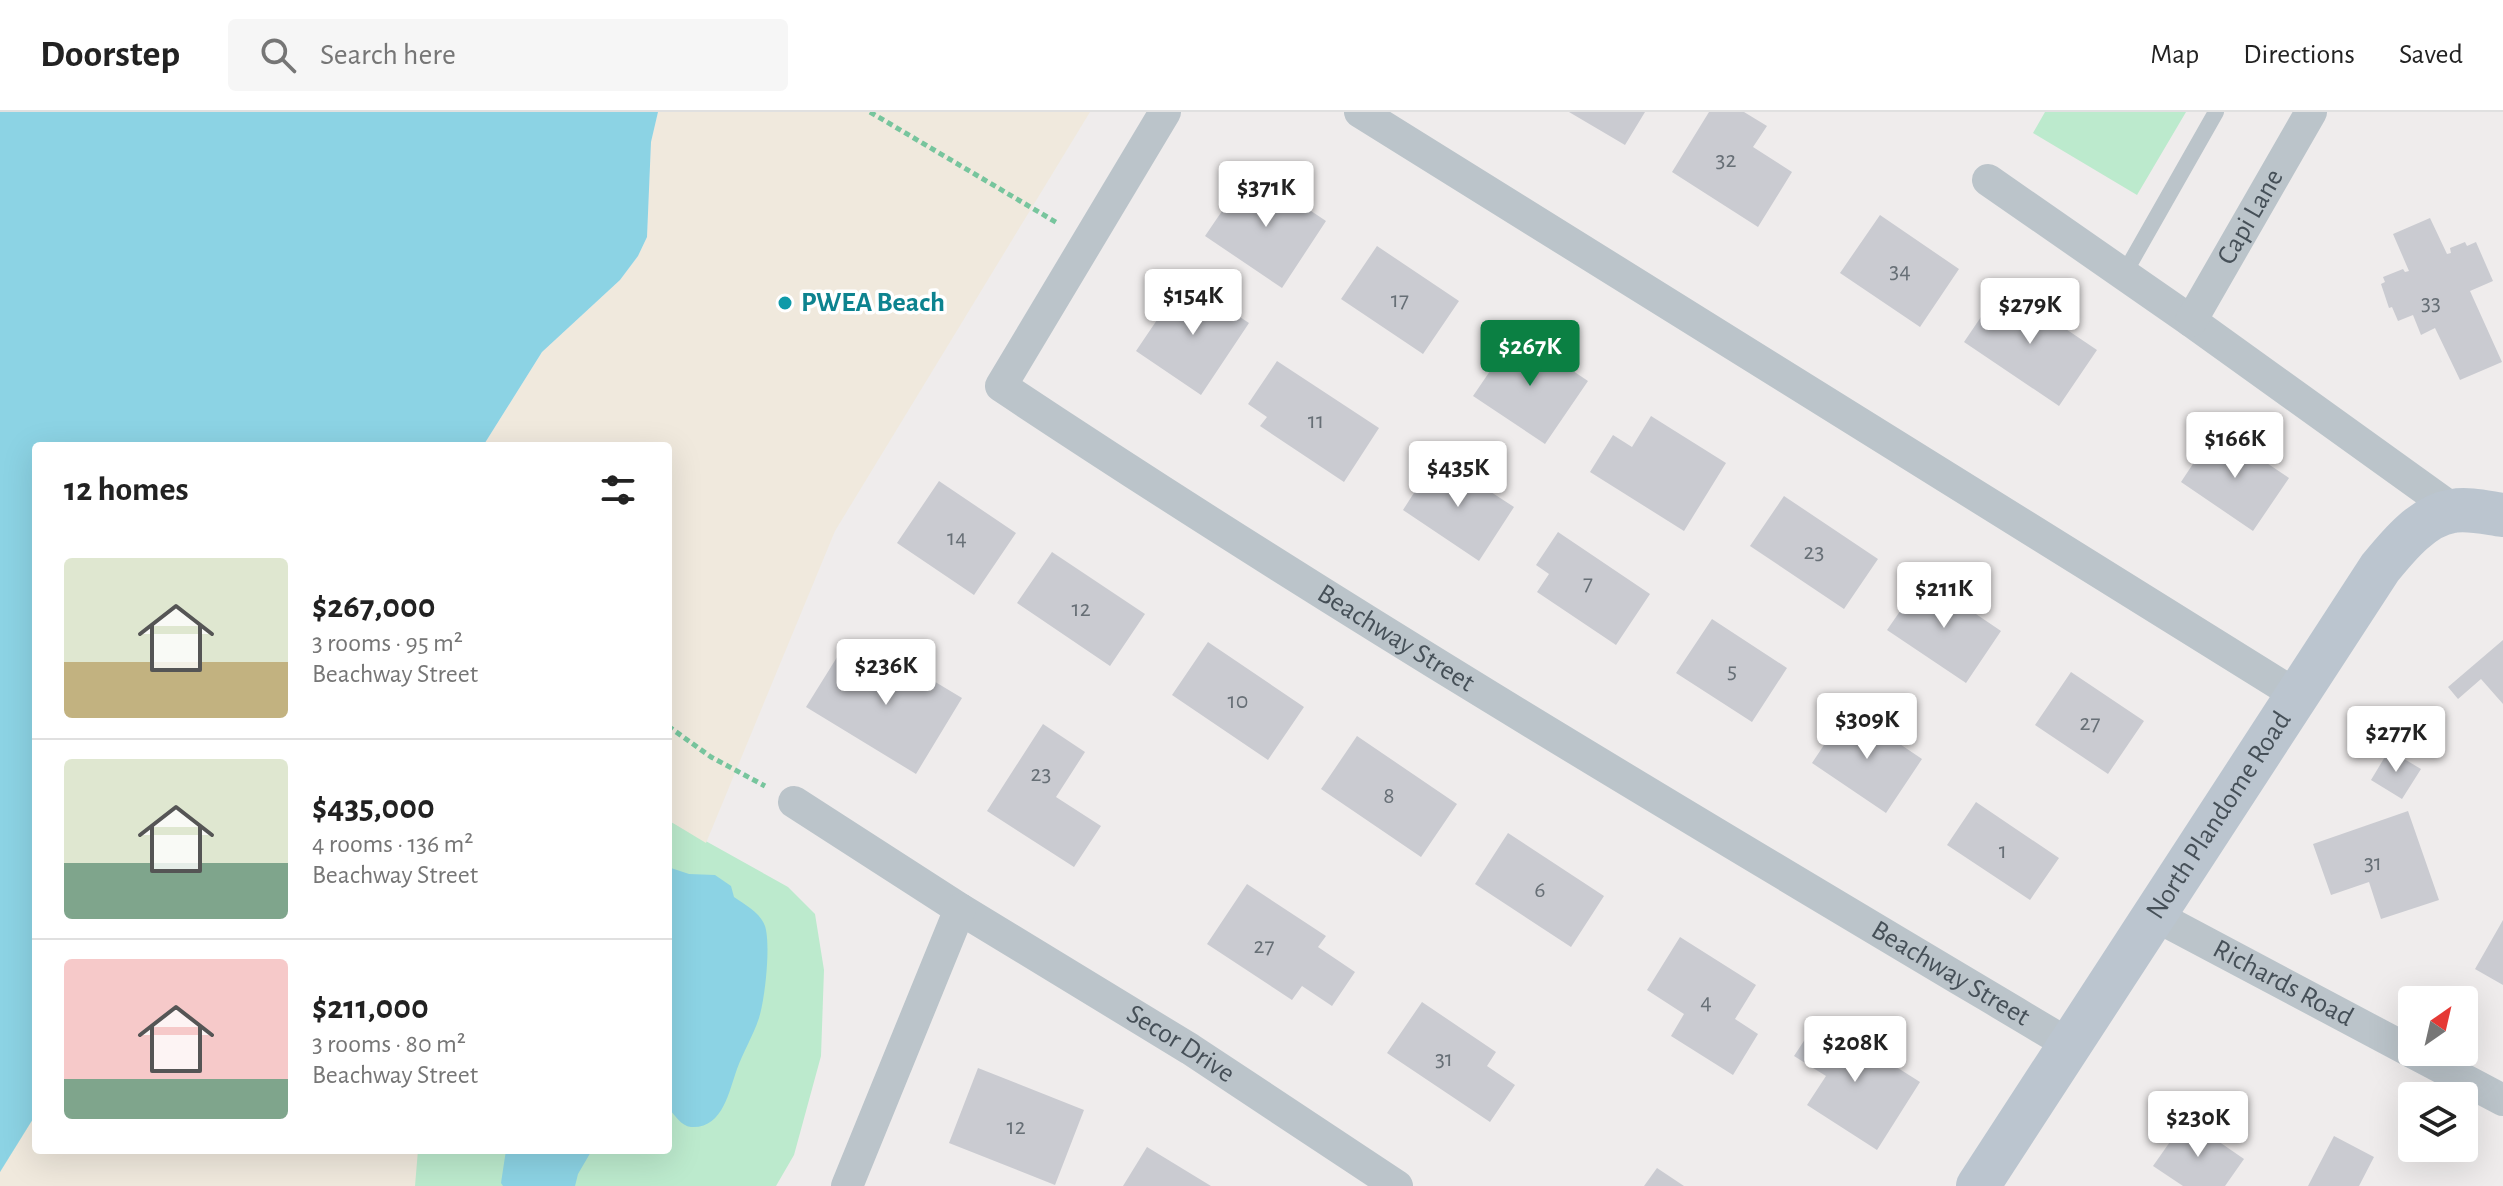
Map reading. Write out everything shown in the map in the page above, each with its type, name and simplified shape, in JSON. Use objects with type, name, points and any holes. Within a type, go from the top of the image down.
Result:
[{"type":"main road","name":"North Plandome Road","points":[[1978,1186],[2380,568],[2419,528],[2454,510]]},
{"type":"main road","points":[[2454,510],[2503,515]]},
{"type":"street","name":"Beachway Street","points":[[1165,112],[1001,386],[1178,504],[1594,761],[2070,1045]]},
{"type":"street","points":[[1360,112],[2298,696]]},
{"type":"street","name":"Capi Lane","points":[[2191,321],[2311,112]]},
{"type":"street","points":[[1988,180],[2454,510]]},
{"type":"street","name":"Secor Drive","points":[[794,802],[960,909],[1190,1049],[1397,1186]]},
{"type":"street","points":[[847,1186],[960,909]]},
{"type":"street","name":"Richards Road","points":[[2154,915],[2398,1045]]},
{"type":"street","name":"Richards Road","points":[[2439,1066],[2503,1100]]},
{"type":"lane","points":[[2124,274],[2216,112]]},
{"type":"path","points":[[870,112],[1032,209]]},
{"type":"path","points":[[672,729],[711,757],[794,802]]},
{"type":"green space","points":[[2045,112],[2186,112],[2137,195],[2033,133]]},
{"type":"green space","points":[[672,822],[788,887],[815,914],[824,970],[821,1056],[794,1155],[776,1186],[0,1186],[0,1172],[32,1120],[32,1154],[672,1154]]},
{"type":"sand","name":"PWEA Beach","points":[[658,112],[1090,112],[835,531],[706,843],[672,822],[672,442],[486,442],[542,352],[620,280],[638,256],[647,237],[651,142]]},
{"type":"sand","points":[[32,1120],[32,1154],[418,1154],[415,1186],[0,1186],[0,1172]]},
{"type":"water","points":[[0,112],[658,112],[651,142],[647,237],[638,256],[620,280],[542,352],[486,442],[32,442],[32,1120],[0,1172]]},
{"type":"water","points":[[672,868],[689,874],[715,875],[731,886],[734,897],[760,917],[767,935],[766,972],[759,1018],[723,1107],[711,1122],[702,1126],[691,1127],[672,1113]]},
{"type":"water","points":[[505,1154],[590,1154],[575,1186],[503,1186]]},
{"type":"building","points":[[1569,112],[1645,112],[1625,145]]},
{"type":"building","points":[[1709,112],[1744,112],[1767,126],[1753,147],[1792,172],[1758,227],[1672,172]]},
{"type":"building","points":[[1250,170],[1326,221],[1282,288],[1205,236]]},
{"type":"building","points":[[1880,215],[1959,269],[1920,327],[1840,273]]},
{"type":"building","points":[[2430,218],[2447,254],[2451,253],[2450,248],[2465,242],[2467,246],[2476,242],[2493,281],[2470,291],[2502,362],[2460,380],[2435,328],[2421,335],[2413,315],[2398,321],[2392,307],[2389,308],[2381,284],[2385,282],[2383,277],[2403,269],[2409,271],[2393,234]]},
{"type":"building","points":[[1377,246],[1459,301],[1423,354],[1341,299]]},
{"type":"building","points":[[1184,280],[1249,323],[1201,395],[1136,351]]},
{"type":"building","points":[[2002,286],[2097,350],[2059,406],[1964,342]]},
{"type":"building","points":[[1516,333],[1588,381],[1545,444],[1473,396]]},
{"type":"building","points":[[1277,361],[1379,428],[1344,482],[1260,426],[1267,417],[1248,404]]},
{"type":"building","points":[[1651,416],[1726,463],[1684,531],[1590,472],[1613,435],[1632,447]]},
{"type":"building","points":[[2216,429],[2289,478],[2253,531],[2181,482]]},
{"type":"building","points":[[1437,457],[1514,507],[1479,561],[1403,510]]},
{"type":"building","points":[[939,481],[1016,533],[974,595],[897,543]]},
{"type":"building","points":[[1784,496],[1878,559],[1844,609],[1750,546]]},
{"type":"building","points":[[1558,532],[1650,594],[1616,645],[1537,592],[1549,574],[1536,565]]},
{"type":"building","points":[[1052,552],[1145,614],[1110,666],[1017,603]]},
{"type":"building","points":[[1923,578],[2001,631],[1966,683],[1887,630]]},
{"type":"building","points":[[1712,619],[1787,668],[1752,722],[1676,673]]},
{"type":"building","points":[[2503,640],[2503,704],[2481,679],[2458,699],[2448,687]]},
{"type":"building","points":[[1208,642],[1304,707],[1268,760],[1172,695]]},
{"type":"building","points":[[877,647],[962,698],[916,774],[806,707],[839,654],[863,669]]},
{"type":"building","points":[[2071,672],[2144,721],[2108,774],[2035,725]]},
{"type":"building","points":[[1848,709],[1922,759],[1886,813],[1812,763]]},
{"type":"building","points":[[1043,724],[1085,752],[1056,797],[1101,826],[1074,867],[987,811]]},
{"type":"building","points":[[1357,736],[1457,804],[1421,857],[1321,789]]},
{"type":"building","points":[[2389,750],[2421,769],[2402,799],[2371,780]]},
{"type":"building","points":[[1976,802],[2059,858],[2030,900],[1947,845]]},
{"type":"building","points":[[2408,811],[2439,900],[2381,919],[2369,882],[2331,895],[2313,844]]},
{"type":"building","points":[[1508,833],[1604,896],[1571,947],[1475,884]]},
{"type":"building","points":[[1247,884],[1326,936],[1318,947],[1355,972],[1332,1006],[1302,986],[1292,1000],[1207,944]]},
{"type":"building","points":[[2503,920],[2503,985],[2475,969]]},
{"type":"building","points":[[1680,937],[1756,985],[1735,1019],[1758,1034],[1733,1075],[1671,1036],[1684,1014],[1647,990]]},
{"type":"building","points":[[1422,1002],[1496,1052],[1487,1066],[1515,1085],[1490,1122],[1387,1053]]},
{"type":"building","points":[[1819,1018],[1920,1082],[1877,1150],[1807,1105],[1826,1076],[1794,1056]]},
{"type":"building","points":[[978,1068],[1084,1110],[1055,1185],[949,1143]]},
{"type":"building","points":[[2186,1119],[2244,1159],[2225,1186],[2183,1186],[2153,1166]]},
{"type":"building","points":[[2334,1136],[2374,1157],[2359,1186],[2308,1186]]},
{"type":"building","points":[[1147,1147],[1211,1186],[1123,1186]]},
{"type":"building","points":[[1657,1168],[1684,1186],[1644,1186]]},
{"type":"place","name":"PWEA Beach","points":[[785,303]]}]
